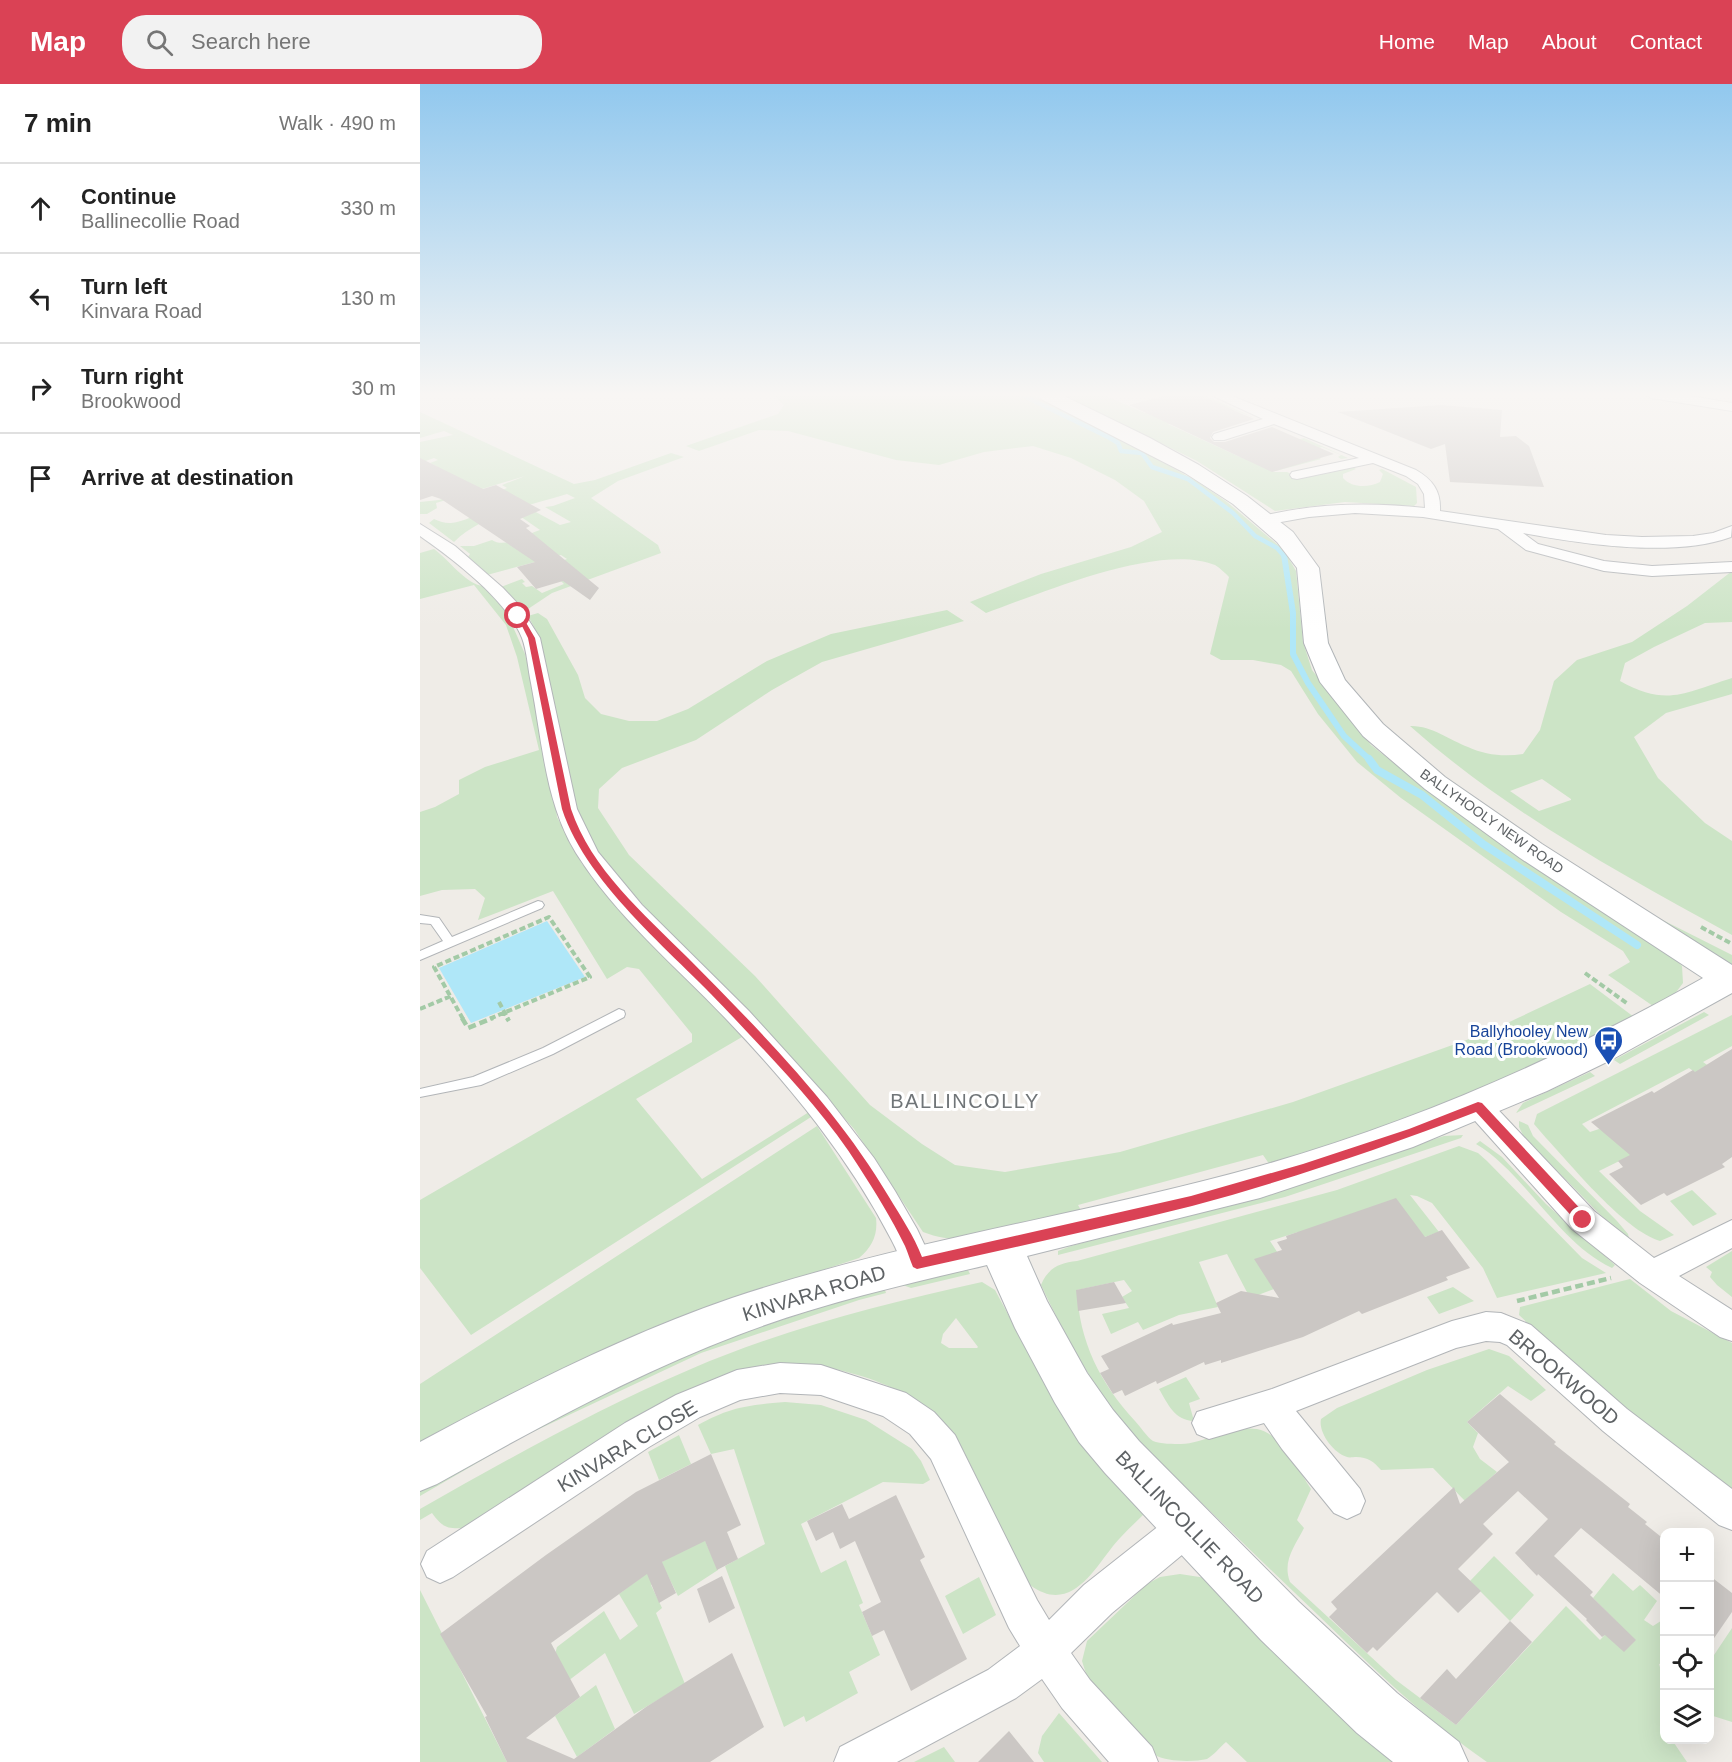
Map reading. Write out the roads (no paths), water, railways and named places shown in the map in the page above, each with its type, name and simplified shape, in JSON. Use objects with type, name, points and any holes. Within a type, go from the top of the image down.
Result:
[{"type":"main road","name":"BALLYHOOLY NEW ROAD","points":[[1197,472],[1240,500],[1285,537],[1308,568],[1316,643],[1333,681],[1373,730],[1435,783],[1522,845],[1731,968]]},
{"type":"main road","name":"KINVARA ROAD","points":[[420,1468],[576,1386],[662,1345],[731,1318],[887,1270],[1191,1201],[1304,1168],[1413,1132],[1539,1080],[1653,1023],[1731,968]]},
{"type":"main road","name":"BALLINCOLLIE ROAD","points":[[1002,1245],[1008,1264],[1034,1321],[1071,1388],[1096,1426],[1122,1457],[1280,1621],[1377,1713],[1438,1762]]},
{"type":"street","points":[[1298,475],[1311,472]]},
{"type":"street","points":[[1410,472],[1428,484],[1434,497],[1432,514]]},
{"type":"street","points":[[1264,520],[1347,509],[1432,514],[1626,542],[1719,538],[1732,531]]},
{"type":"street","points":[[1501,525],[1532,547],[1604,566],[1652,571],[1732,567]]},
{"type":"street","points":[[420,528],[449,549],[498,592],[513,609],[531,638],[566,809],[572,825],[594,862],[626,902],[737,1014],[826,1113],[863,1163],[911,1245],[917,1263]]},
{"type":"street","points":[[1478,1106],[1583,1220],[1652,1274],[1732,1327]]},
{"type":"street","points":[[1652,1274],[1690,1257],[1732,1233]]},
{"type":"street","name":"BROOKWOOD","points":[[1209,1423],[1272,1405],[1452,1335],[1482,1326],[1502,1326],[1519,1335],[1615,1420],[1732,1512]]},
{"type":"street","name":"KINVARA CLOSE","points":[[440,1564],[637,1435],[688,1406],[737,1385],[780,1378],[820,1380],[894,1404],[921,1423],[943,1447],[1023,1614],[1076,1694],[1137,1762]]},
{"type":"street","points":[[1272,1405],[1306,1453],[1347,1501]]},
{"type":"street","points":[[855,1762],[1002,1684],[1046,1651],[1098,1599],[1188,1527]]},
{"type":"lane","points":[[420,956],[538,905]]},
{"type":"lane","points":[[420,919],[435,921],[450,943]]},
{"type":"lane","points":[[421,1092],[476,1081],[548,1051],[619,1014]]},
{"type":"water","points":[[547,921],[585,977],[471,1023],[439,968]]},
{"type":"waterway","points":[[1168,472],[1188,479],[1233,513],[1255,536],[1277,548],[1284,556]]},
{"type":"waterway","points":[[1284,555],[1293,613],[1293,654],[1308,683],[1344,736],[1369,759]]},
{"type":"waterway","points":[[1369,759],[1377,770],[1422,795],[1483,844],[1637,945]]},
{"type":"place","name":"Ballyhooley New Road (Brookwood)","points":[[1609,1066]]},
{"type":"district","name":"BALLINCOLLY","points":[[965,1101]]}]
